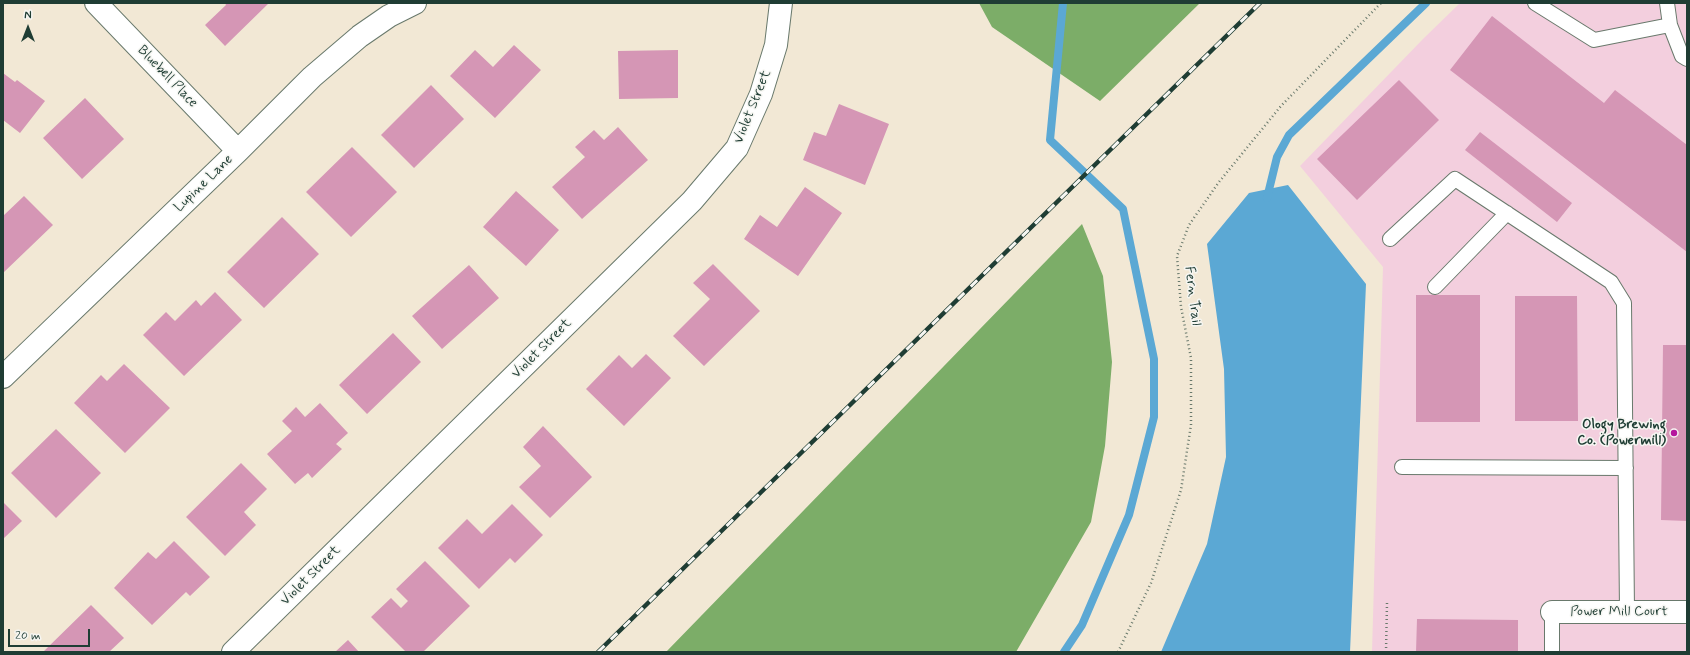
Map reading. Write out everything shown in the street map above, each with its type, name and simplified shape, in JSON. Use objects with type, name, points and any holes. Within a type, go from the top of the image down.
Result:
[{"type":"street","name":"Bluebell Place","points":[[96,3],[238,151]]},
{"type":"street","name":"Lupine Lane","points":[[3,377],[238,151],[312,77],[360,36],[389,16],[415,3]]},
{"type":"street","name":"Violet Street","points":[[233,652],[692,201],[737,148],[761,94],[776,45],[781,3]]},
{"type":"street","name":"Power Mill Court","points":[[1552,612],[1687,612]]},
{"type":"lane","points":[[1535,3],[1594,40],[1670,26]]},
{"type":"lane","points":[[1667,3],[1670,26],[1682,56],[1687,59]]},
{"type":"lane","points":[[1390,238],[1455,179],[1611,282],[1624,303],[1627,612]]},
{"type":"lane","points":[[1435,287],[1507,213]]},
{"type":"lane","points":[[1402,467],[1626,468]]},
{"type":"lane","points":[[1552,612],[1552,652]]},
{"type":"path","name":"Fern Trail","points":[[1118,652],[1151,583],[1181,490],[1192,425],[1192,358],[1181,307],[1177,256],[1190,225],[1219,182],[1281,106],[1381,3]]},
{"type":"path","points":[[1386,652],[1387,603]]},
{"type":"shaded area","points":[[1460,3],[1687,3],[1687,652],[1372,652],[1383,267],[1300,166]]},
{"type":"green space","points":[[979,3],[1200,3],[1100,101],[992,27]]},
{"type":"green space","points":[[1082,224],[1103,276],[1112,362],[1105,446],[1091,522],[1016,652],[666,652]]},
{"type":"water","points":[[1288,185],[1366,284],[1350,652],[1161,652],[1207,544],[1226,457],[1224,369],[1207,244],[1249,193]]},
{"type":"building","points":[[225,3],[269,3],[225,46],[205,25],[226,5]]},
{"type":"building","points":[[1492,16],[1604,103],[1615,90],[1687,145],[1687,252],[1450,70]]},
{"type":"building","points":[[514,45],[541,70],[495,118],[450,76],[475,50],[493,67]]},
{"type":"building","points":[[678,50],[678,98],[619,99],[618,51]]},
{"type":"building","points":[[3,73],[15,82],[17,80],[45,101],[20,133],[3,120]]},
{"type":"building","points":[[1399,80],[1439,120],[1357,200],[1317,159]]},
{"type":"building","points":[[431,85],[464,119],[414,168],[381,135]]},
{"type":"building","points":[[85,98],[124,139],[82,179],[43,138]]},
{"type":"building","points":[[839,104],[889,124],[865,185],[803,160],[814,132],[826,136]]},
{"type":"building","points":[[618,127],[648,160],[582,219],[552,187],[585,157],[575,147],[594,130],[604,140]]},
{"type":"building","points":[[1480,132],[1572,203],[1557,222],[1465,150]]},
{"type":"building","points":[[352,147],[397,192],[351,237],[306,192]]},
{"type":"building","points":[[805,187],[842,213],[798,276],[744,239],[760,215],[777,227]]},
{"type":"building","points":[[516,191],[559,230],[526,266],[483,227]]},
{"type":"building","points":[[24,196],[53,225],[3,273],[3,216]]},
{"type":"building","points":[[282,217],[319,254],[264,308],[227,272]]},
{"type":"building","points":[[713,264],[760,311],[704,366],[673,336],[710,299],[693,283]]},
{"type":"building","points":[[469,265],[499,298],[442,349],[412,316]]},
{"type":"building","points":[[215,292],[242,320],[184,376],[143,335],[166,312],[175,321],[196,300],[201,306]]},
{"type":"building","points":[[1416,295],[1480,295],[1480,422],[1416,422]]},
{"type":"building","points":[[1515,296],[1577,296],[1578,421],[1515,421]]},
{"type":"building","points":[[393,333],[421,362],[367,414],[339,385]]},
{"type":"building","name":"Ology Brewing Co. (Powermill)","points":[[1663,345],[1687,345],[1687,521],[1661,520]]},
{"type":"building","points":[[646,354],[671,378],[624,426],[586,389],[619,355],[632,368]]},
{"type":"building","points":[[124,364],[170,408],[125,453],[74,403],[101,375],[107,381]]},
{"type":"building","points":[[320,403],[348,433],[336,444],[342,449],[312,478],[308,473],[295,484],[267,454],[292,431],[282,421],[296,407],[305,417]]},
{"type":"building","points":[[543,426],[592,477],[550,518],[519,487],[541,466],[523,447]]},
{"type":"building","points":[[56,429],[101,473],[56,518],[11,473]]},
{"type":"building","points":[[241,463],[267,489],[244,512],[256,525],[225,556],[186,517]]},
{"type":"building","points":[[3,502],[22,521],[3,539]]},
{"type":"building","points":[[512,504],[543,535],[515,563],[510,558],[479,589],[438,548],[467,519],[482,534]]},
{"type":"building","points":[[174,541],[210,577],[190,596],[186,592],[152,625],[114,588],[148,552],[156,559]]},
{"type":"building","points":[[425,561],[470,606],[423,652],[406,652],[371,617],[391,598],[401,608],[408,601],[396,589]]},
{"type":"building","points":[[91,605],[124,638],[109,652],[43,652]]},
{"type":"building","points":[[1417,619],[1518,620],[1518,652],[1416,652]]},
{"type":"building","points":[[348,640],[359,652],[335,652]]},
{"type":"waterway","points":[[1063,3],[1050,140],[1123,209],[1154,359],[1154,417],[1129,515],[1082,625],[1064,652]]},
{"type":"waterway","points":[[1267,198],[1277,157],[1289,135],[1426,3]]},
{"type":"railway","points":[[598,652],[1260,3]]},
{"type":"place","name":"Ology Brewing Co. (Powermill)","points":[[1674,433]]}]
